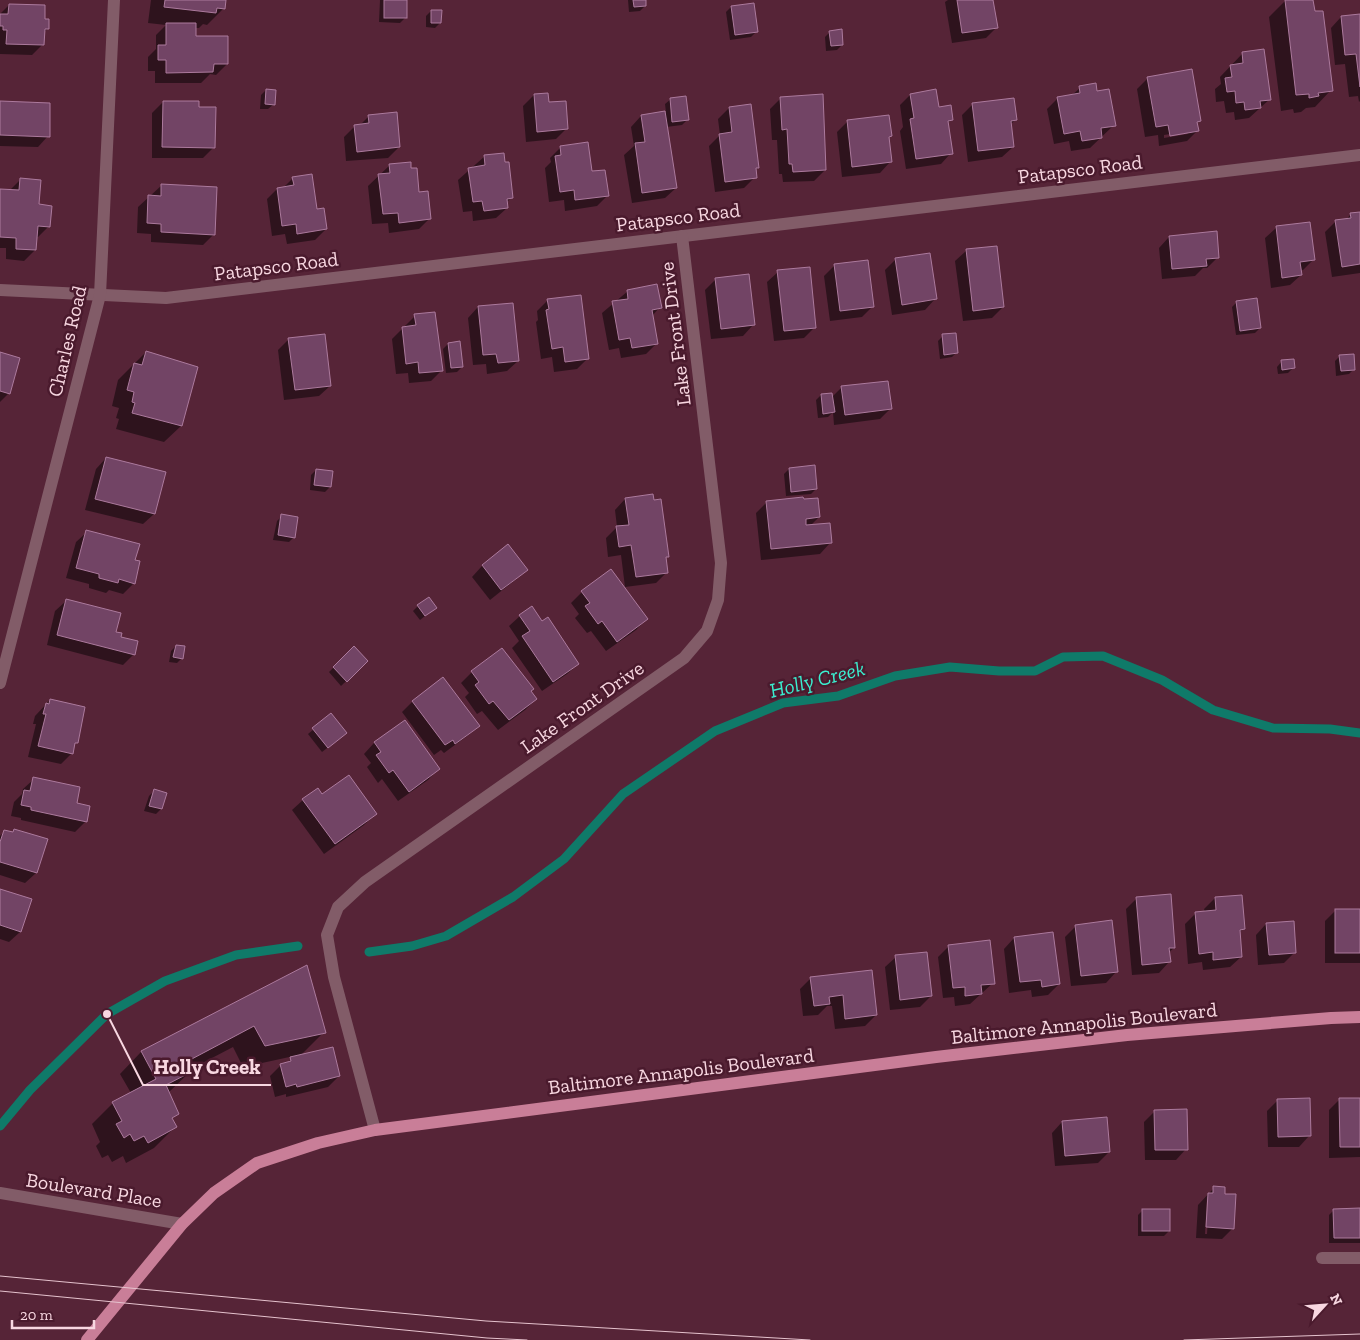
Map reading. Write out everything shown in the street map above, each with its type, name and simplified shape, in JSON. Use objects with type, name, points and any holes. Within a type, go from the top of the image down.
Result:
[{"type":"main road","name":"Baltimore Annapolis Boulevard","points":[[87,1340],[182,1224],[214,1193],[258,1163],[318,1143],[375,1130],[974,1053],[1127,1035],[1360,1018]]},
{"type":"street","name":"Charles Road","points":[[0,683],[100,295],[114,0]]},
{"type":"street","name":"Patapsco Road","points":[[0,290],[166,298],[1360,155]]},
{"type":"street","name":"Lake Front Drive","points":[[375,1130],[334,977],[327,935],[338,907],[365,882],[684,658],[707,631],[718,600],[721,563],[682,236]]},
{"type":"street","name":"Boulevard Place","points":[[0,1194],[182,1224]]},
{"type":"street","points":[[1322,1258],[1360,1258]]},
{"type":"building","points":[[165,0],[226,0],[225,9],[217,8],[216,13],[164,7]]},
{"type":"building","points":[[384,0],[407,0],[407,18],[384,18]]},
{"type":"building","points":[[633,0],[646,0],[646,6],[634,7]]},
{"type":"building","points":[[957,0],[993,0],[998,28],[962,33]]},
{"type":"building","points":[[1285,0],[1313,0],[1315,11],[1323,11],[1333,91],[1318,93],[1319,96],[1309,98],[1309,94],[1296,95]]},
{"type":"building","points":[[754,3],[758,32],[735,35],[731,6]]},
{"type":"building","points":[[9,4],[45,5],[45,19],[49,19],[49,29],[45,29],[44,45],[6,44],[7,30],[3,30],[3,26],[0,26],[0,14],[8,14]]},
{"type":"building","points":[[431,10],[442,10],[441,23],[431,23]]},
{"type":"building","points":[[1360,14],[1360,87],[1356,54],[1345,55],[1341,16]]},
{"type":"building","points":[[166,23],[196,23],[196,36],[228,36],[228,64],[214,64],[213,72],[166,73],[166,60],[158,60],[158,45],[166,45]]},
{"type":"building","points":[[842,29],[843,45],[831,46],[829,31]]},
{"type":"building","points":[[1264,49],[1271,100],[1260,101],[1261,108],[1245,110],[1244,102],[1236,103],[1235,91],[1227,92],[1225,78],[1232,77],[1230,65],[1243,63],[1242,52]]},
{"type":"building","points":[[1192,69],[1201,121],[1197,122],[1199,131],[1170,136],[1168,125],[1156,127],[1147,77]]},
{"type":"building","points":[[1096,83],[1097,91],[1109,89],[1116,126],[1101,128],[1102,138],[1082,141],[1080,131],[1064,134],[1057,97],[1080,93],[1079,86]]},
{"type":"building","points":[[266,89],[276,90],[275,105],[265,104]]},
{"type":"building","points":[[936,89],[939,107],[951,105],[953,120],[948,121],[953,154],[916,159],[910,119],[914,118],[910,94]]},
{"type":"building","points":[[548,93],[549,102],[566,101],[568,129],[537,132],[534,94]]},
{"type":"building","points":[[823,94],[826,170],[793,172],[792,164],[789,164],[787,129],[782,130],[780,97]]},
{"type":"building","points":[[686,96],[689,120],[672,122],[670,98]]},
{"type":"building","points":[[1014,98],[1017,120],[1011,121],[1014,147],[978,151],[972,103]]},
{"type":"building","points":[[0,101],[50,103],[50,137],[0,135]]},
{"type":"building","points":[[163,101],[199,101],[199,107],[216,107],[215,148],[162,147]]},
{"type":"building","points":[[751,104],[759,168],[756,168],[757,178],[725,182],[719,134],[732,132],[729,107]]},
{"type":"building","points":[[665,111],[677,188],[642,193],[635,143],[645,142],[641,115]]},
{"type":"building","points":[[397,112],[400,147],[357,152],[354,125],[369,123],[368,115]]},
{"type":"building","points":[[889,115],[892,136],[889,137],[892,162],[852,167],[847,120]]},
{"type":"building","points":[[588,142],[592,171],[605,170],[609,196],[575,200],[574,190],[560,192],[555,156],[561,155],[560,146]]},
{"type":"building","points":[[504,153],[505,162],[509,162],[513,198],[507,199],[508,208],[484,211],[482,201],[473,202],[468,168],[485,165],[484,155]]},
{"type":"building","points":[[411,162],[411,168],[417,168],[419,192],[428,191],[431,219],[399,223],[398,213],[383,214],[378,174],[390,173],[389,164]]},
{"type":"building","points":[[312,174],[317,209],[324,208],[327,229],[297,234],[296,224],[282,226],[277,188],[294,185],[292,177]]},
{"type":"building","points":[[20,178],[41,180],[39,204],[52,206],[50,227],[38,226],[36,250],[16,249],[16,238],[0,237],[0,189],[19,190]]},
{"type":"building","points":[[161,184],[217,187],[215,235],[161,232],[161,224],[147,223],[148,195],[161,196]]},
{"type":"building","points":[[1360,212],[1360,264],[1342,267],[1335,220],[1351,218],[1350,213]]},
{"type":"building","points":[[1310,222],[1315,260],[1300,262],[1302,275],[1282,278],[1276,226]]},
{"type":"building","points":[[1217,231],[1219,258],[1206,259],[1207,266],[1172,269],[1169,236]]},
{"type":"building","points":[[997,246],[1004,307],[973,311],[966,249]]},
{"type":"building","points":[[930,253],[937,299],[902,305],[895,258]]},
{"type":"building","points":[[868,260],[874,307],[840,311],[834,264]]},
{"type":"building","points":[[810,267],[816,328],[784,331],[777,270]]},
{"type":"building","points":[[749,274],[755,325],[721,329],[715,278]]},
{"type":"building","points":[[657,284],[662,308],[652,310],[658,344],[632,348],[630,338],[619,340],[612,301],[628,299],[627,290]]},
{"type":"building","points":[[581,295],[589,359],[565,362],[563,347],[552,349],[546,310],[549,309],[547,299]]},
{"type":"building","points":[[1257,298],[1261,328],[1240,331],[1236,301]]},
{"type":"building","points":[[513,303],[519,361],[498,363],[496,354],[483,355],[478,306]]},
{"type":"building","points":[[435,312],[443,371],[419,373],[418,362],[406,364],[402,327],[416,325],[414,314]]},
{"type":"building","points":[[956,333],[958,353],[944,355],[942,334]]},
{"type":"building","points":[[325,334],[331,386],[295,390],[288,338]]},
{"type":"building","points":[[460,341],[463,367],[451,368],[448,343]]},
{"type":"building","points":[[146,351],[198,367],[182,426],[132,413],[135,403],[132,402],[134,392],[127,390],[134,363],[142,365]]},
{"type":"building","points":[[0,352],[20,358],[10,394],[0,391]]},
{"type":"building","points":[[1354,354],[1355,370],[1341,371],[1339,355]]},
{"type":"building","points":[[1294,359],[1295,368],[1282,370],[1281,360]]},
{"type":"building","points":[[888,381],[892,409],[845,415],[841,386]]},
{"type":"building","points":[[832,393],[835,412],[823,414],[821,394]]},
{"type":"building","points":[[106,457],[166,472],[155,514],[95,499]]},
{"type":"building","points":[[815,465],[817,489],[791,492],[789,468]]},
{"type":"building","points":[[316,469],[333,471],[331,487],[314,485]]},
{"type":"building","points":[[653,494],[654,500],[661,499],[669,557],[666,557],[668,573],[636,577],[631,545],[619,547],[616,526],[629,525],[625,498]]},
{"type":"building","points":[[803,497],[804,499],[818,498],[820,517],[806,519],[806,525],[830,523],[832,543],[771,549],[766,501]]},
{"type":"building","points":[[281,514],[298,517],[295,538],[278,535]]},
{"type":"building","points":[[86,530],[140,544],[135,560],[140,561],[135,584],[119,579],[118,583],[99,578],[99,574],[76,568]]},
{"type":"building","points":[[508,544],[528,570],[501,590],[482,565]]},
{"type":"building","points":[[611,569],[648,619],[617,642],[602,621],[598,624],[585,606],[590,603],[581,591]]},
{"type":"building","points":[[429,597],[437,608],[425,616],[417,605]]},
{"type":"building","points":[[66,599],[121,613],[116,632],[122,633],[121,637],[138,641],[135,655],[57,635]]},
{"type":"building","points":[[532,606],[542,621],[548,617],[579,664],[553,682],[522,636],[530,631],[519,615]]},
{"type":"building","points":[[176,645],[185,646],[183,659],[173,657]]},
{"type":"building","points":[[354,646],[368,661],[347,682],[333,667]]},
{"type":"building","points":[[502,648],[534,689],[531,691],[537,699],[509,720],[493,701],[489,704],[475,685],[479,682],[471,671]]},
{"type":"building","points":[[443,677],[480,726],[455,744],[453,740],[445,745],[412,701]]},
{"type":"building","points":[[50,699],[85,707],[78,743],[75,743],[73,754],[38,746],[46,714],[43,714],[46,703],[49,704]]},
{"type":"building","points":[[331,713],[347,733],[328,748],[312,728]]},
{"type":"building","points":[[405,720],[440,769],[409,792],[393,770],[389,773],[376,755],[381,752],[374,742]]},
{"type":"building","points":[[349,775],[377,814],[335,844],[302,799],[318,788],[322,794]]},
{"type":"building","points":[[33,777],[80,787],[77,803],[90,806],[87,822],[31,810],[31,807],[21,805],[24,790],[30,791]]},
{"type":"building","points":[[154,789],[167,793],[162,809],[149,806]]},
{"type":"building","points":[[14,829],[48,839],[37,873],[0,862],[0,842],[4,830],[13,832]]},
{"type":"building","points":[[0,889],[32,899],[21,932],[0,925]]},
{"type":"building","points":[[1171,894],[1175,948],[1169,948],[1171,962],[1142,965],[1136,897]]},
{"type":"building","points":[[1242,895],[1245,929],[1240,930],[1242,957],[1213,960],[1213,952],[1199,954],[1195,912],[1216,910],[1215,897]]},
{"type":"building","points":[[1335,909],[1360,909],[1360,953],[1335,953]]},
{"type":"building","points":[[1112,920],[1118,972],[1081,976],[1075,925]]},
{"type":"building","points":[[1294,921],[1296,953],[1269,955],[1266,923]]},
{"type":"building","points":[[1053,932],[1060,984],[1042,987],[1041,980],[1020,982],[1014,937]]},
{"type":"building","points":[[990,940],[995,984],[981,985],[982,994],[965,996],[965,987],[953,988],[948,945]]},
{"type":"building","points":[[927,952],[932,996],[900,1000],[895,955]]},
{"type":"building","points":[[307,965],[326,1033],[265,1046],[254,1026],[188,1061],[193,1071],[166,1085],[179,1114],[172,1118],[177,1127],[148,1143],[144,1136],[134,1141],[130,1134],[124,1138],[116,1124],[122,1121],[112,1102],[156,1079],[141,1051]]},
{"type":"building","points":[[872,970],[877,1015],[845,1019],[843,995],[829,997],[830,1004],[814,1006],[810,977]]},
{"type":"building","points":[[333,1047],[340,1076],[297,1087],[296,1084],[286,1087],[280,1064],[291,1061],[290,1057]]},
{"type":"building","points":[[1310,1098],[1311,1136],[1278,1137],[1277,1099]]},
{"type":"building","points":[[1339,1098],[1360,1098],[1360,1147],[1340,1147]]},
{"type":"building","points":[[1187,1109],[1188,1150],[1155,1150],[1154,1110]]},
{"type":"building","points":[[1107,1117],[1110,1152],[1065,1156],[1062,1121]]},
{"type":"building","points":[[1213,1186],[1225,1187],[1225,1194],[1236,1194],[1234,1229],[1206,1227],[1208,1193],[1213,1193]]},
{"type":"building","points":[[1360,1208],[1360,1238],[1334,1238],[1333,1209]]},
{"type":"building","points":[[1142,1209],[1170,1209],[1170,1231],[1142,1231]]},
{"type":"waterway","name":"Holly Creek","points":[[369,952],[412,946],[446,936],[513,897],[564,859],[623,794],[715,731],[783,703],[838,696],[895,676],[950,667],[999,671],[1035,671],[1063,657],[1103,656],[1162,680],[1213,710],[1273,728],[1330,729],[1360,733]]},
{"type":"waterway","name":"Holly Creek","points":[[0,1126],[30,1090],[107,1014],[165,981],[236,955],[298,946]]},
{"type":"tram line","points":[[0,1276],[486,1321],[810,1340]]},
{"type":"tram line","points":[[0,1291],[487,1338],[527,1340]]},
{"type":"tram line","points":[[1184,1340],[1360,1334]]},
{"type":"place","name":"Holly Creek","points":[[107,1014]]}]
